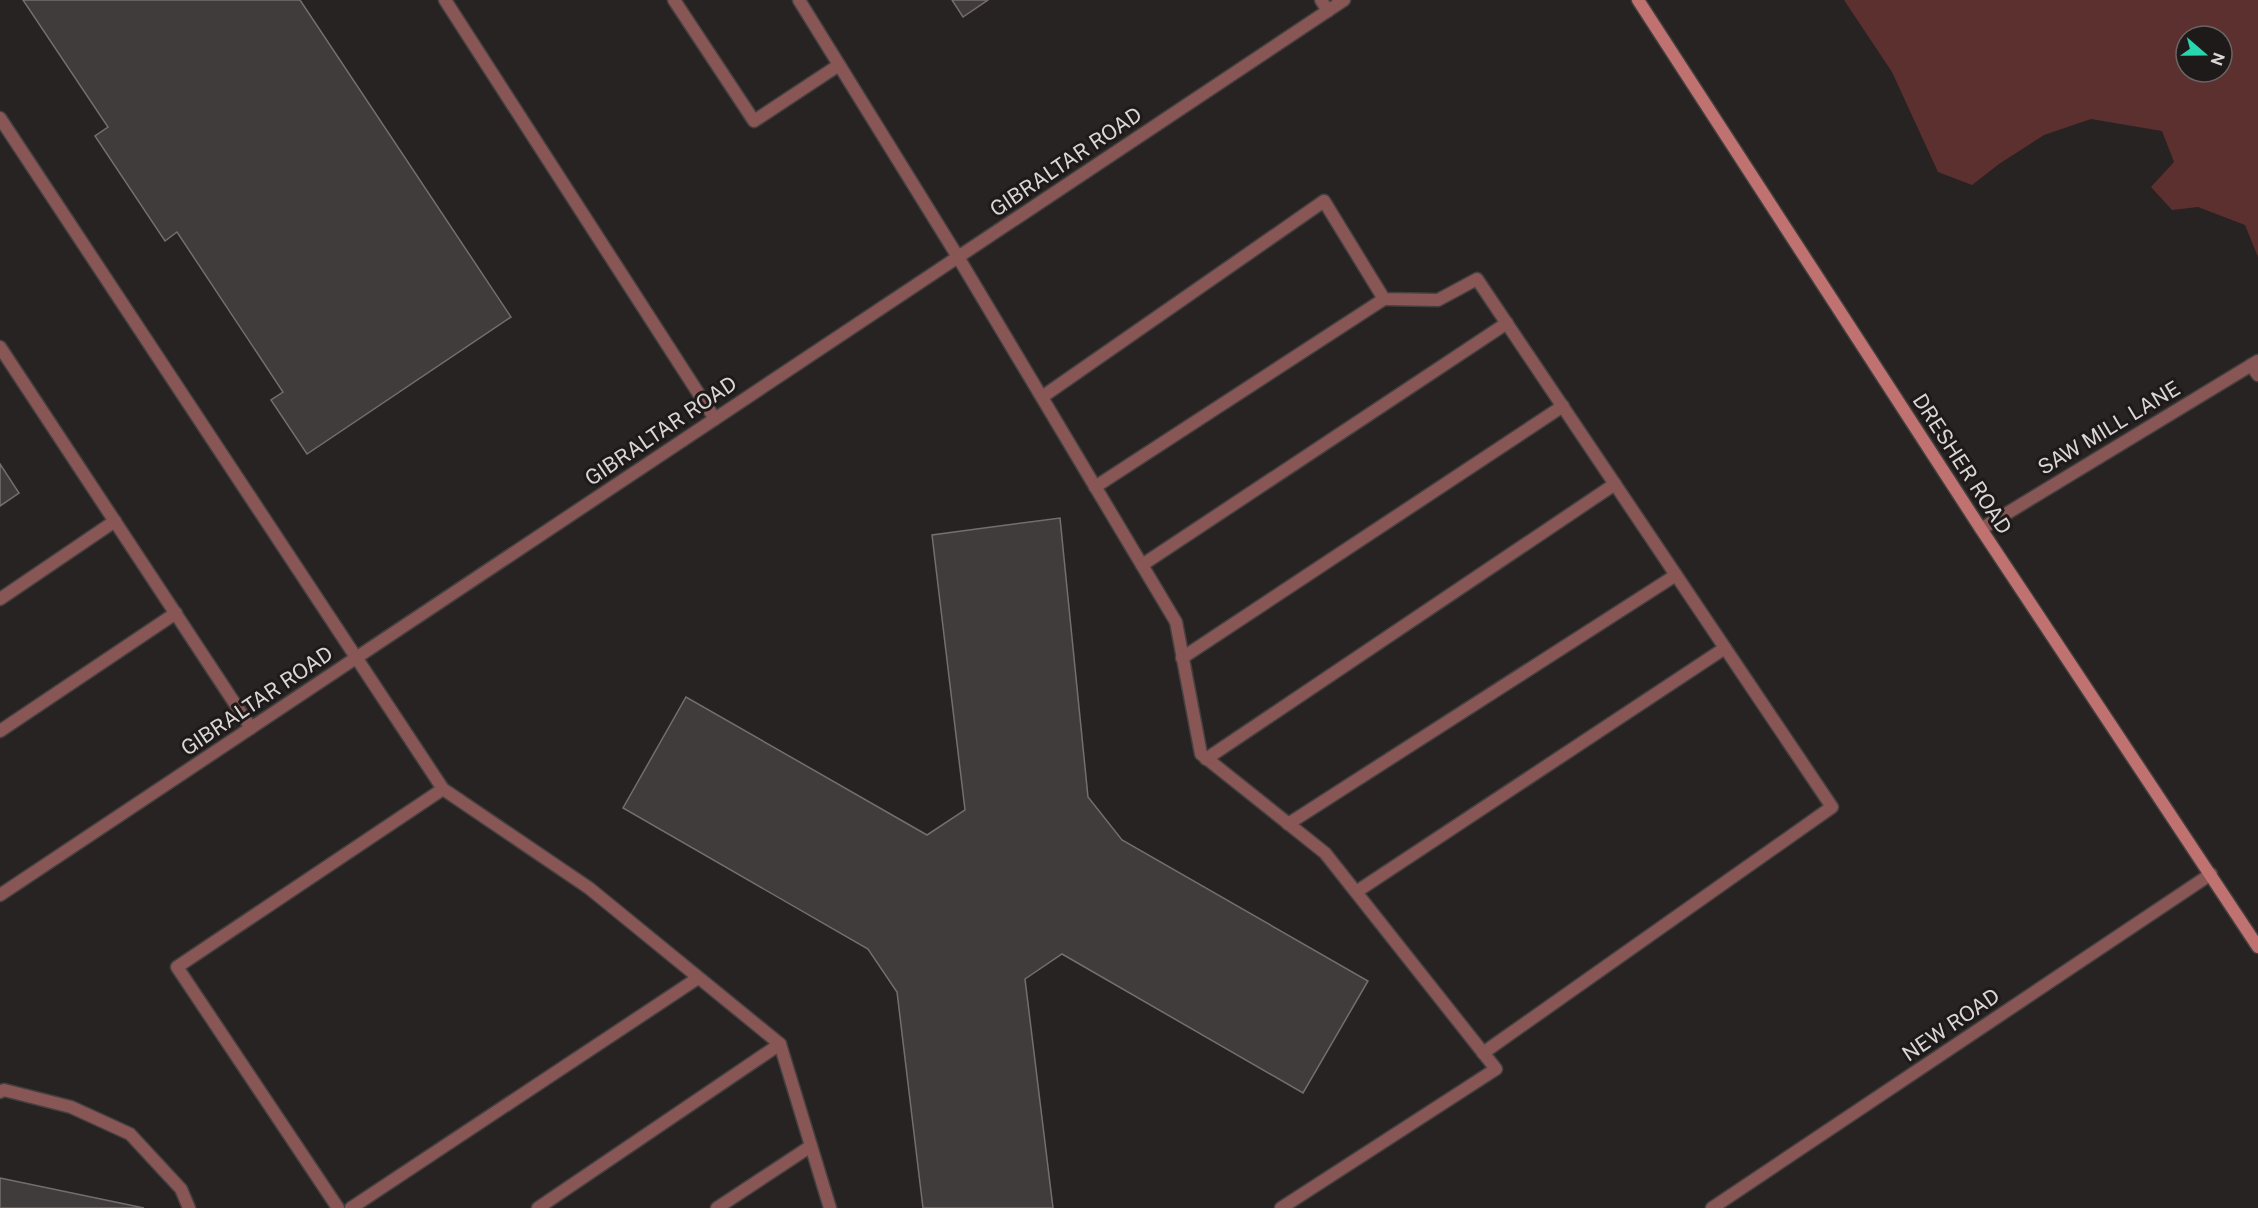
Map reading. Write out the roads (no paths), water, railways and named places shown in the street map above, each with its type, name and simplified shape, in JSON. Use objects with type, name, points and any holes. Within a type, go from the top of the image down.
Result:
[{"type":"main road","name":"DRESHER ROAD","points":[[1638,0],[1981,529],[2258,947]]},
{"type":"street","points":[[445,0],[715,419]]},
{"type":"street","points":[[674,0],[754,122],[839,65]]},
{"type":"street","points":[[799,0],[958,257],[1176,622],[1201,754],[1325,853],[1496,1069],[1281,1208]]},
{"type":"street","name":"GIBRALTAR ROAD","points":[[0,895],[958,257],[1324,5],[1344,0]]},
{"type":"street","points":[[0,118],[443,789],[589,888],[780,1044],[830,1208]]},
{"type":"street","points":[[1042,397],[1324,201],[1384,298]]},
{"type":"street","points":[[1095,487],[1384,298],[1438,300],[1477,279],[1832,807],[1483,1053]]},
{"type":"street","points":[[1142,565],[1507,323]]},
{"type":"street","points":[[0,347],[251,728]]},
{"type":"street","name":"SAW MILL LANE","points":[[1981,529],[2256,367]]},
{"type":"street","points":[[1182,658],[1563,406]]},
{"type":"street","points":[[1206,759],[1615,484]]},
{"type":"street","points":[[0,599],[115,521]]},
{"type":"street","points":[[1288,824],[1676,574]]},
{"type":"street","points":[[0,731],[176,613]]},
{"type":"street","points":[[1356,892],[1725,648]]},
{"type":"street","points":[[338,1208],[177,967],[443,789]]},
{"type":"street","name":"NEW ROAD","points":[[1712,1208],[2211,874]]},
{"type":"street","points":[[351,1208],[698,978]]},
{"type":"street","points":[[538,1208],[780,1044]]},
{"type":"street","points":[[0,1092],[4,1090],[71,1107],[130,1134],[181,1190],[189,1208]]},
{"type":"street","points":[[717,1208],[811,1146]]}]
